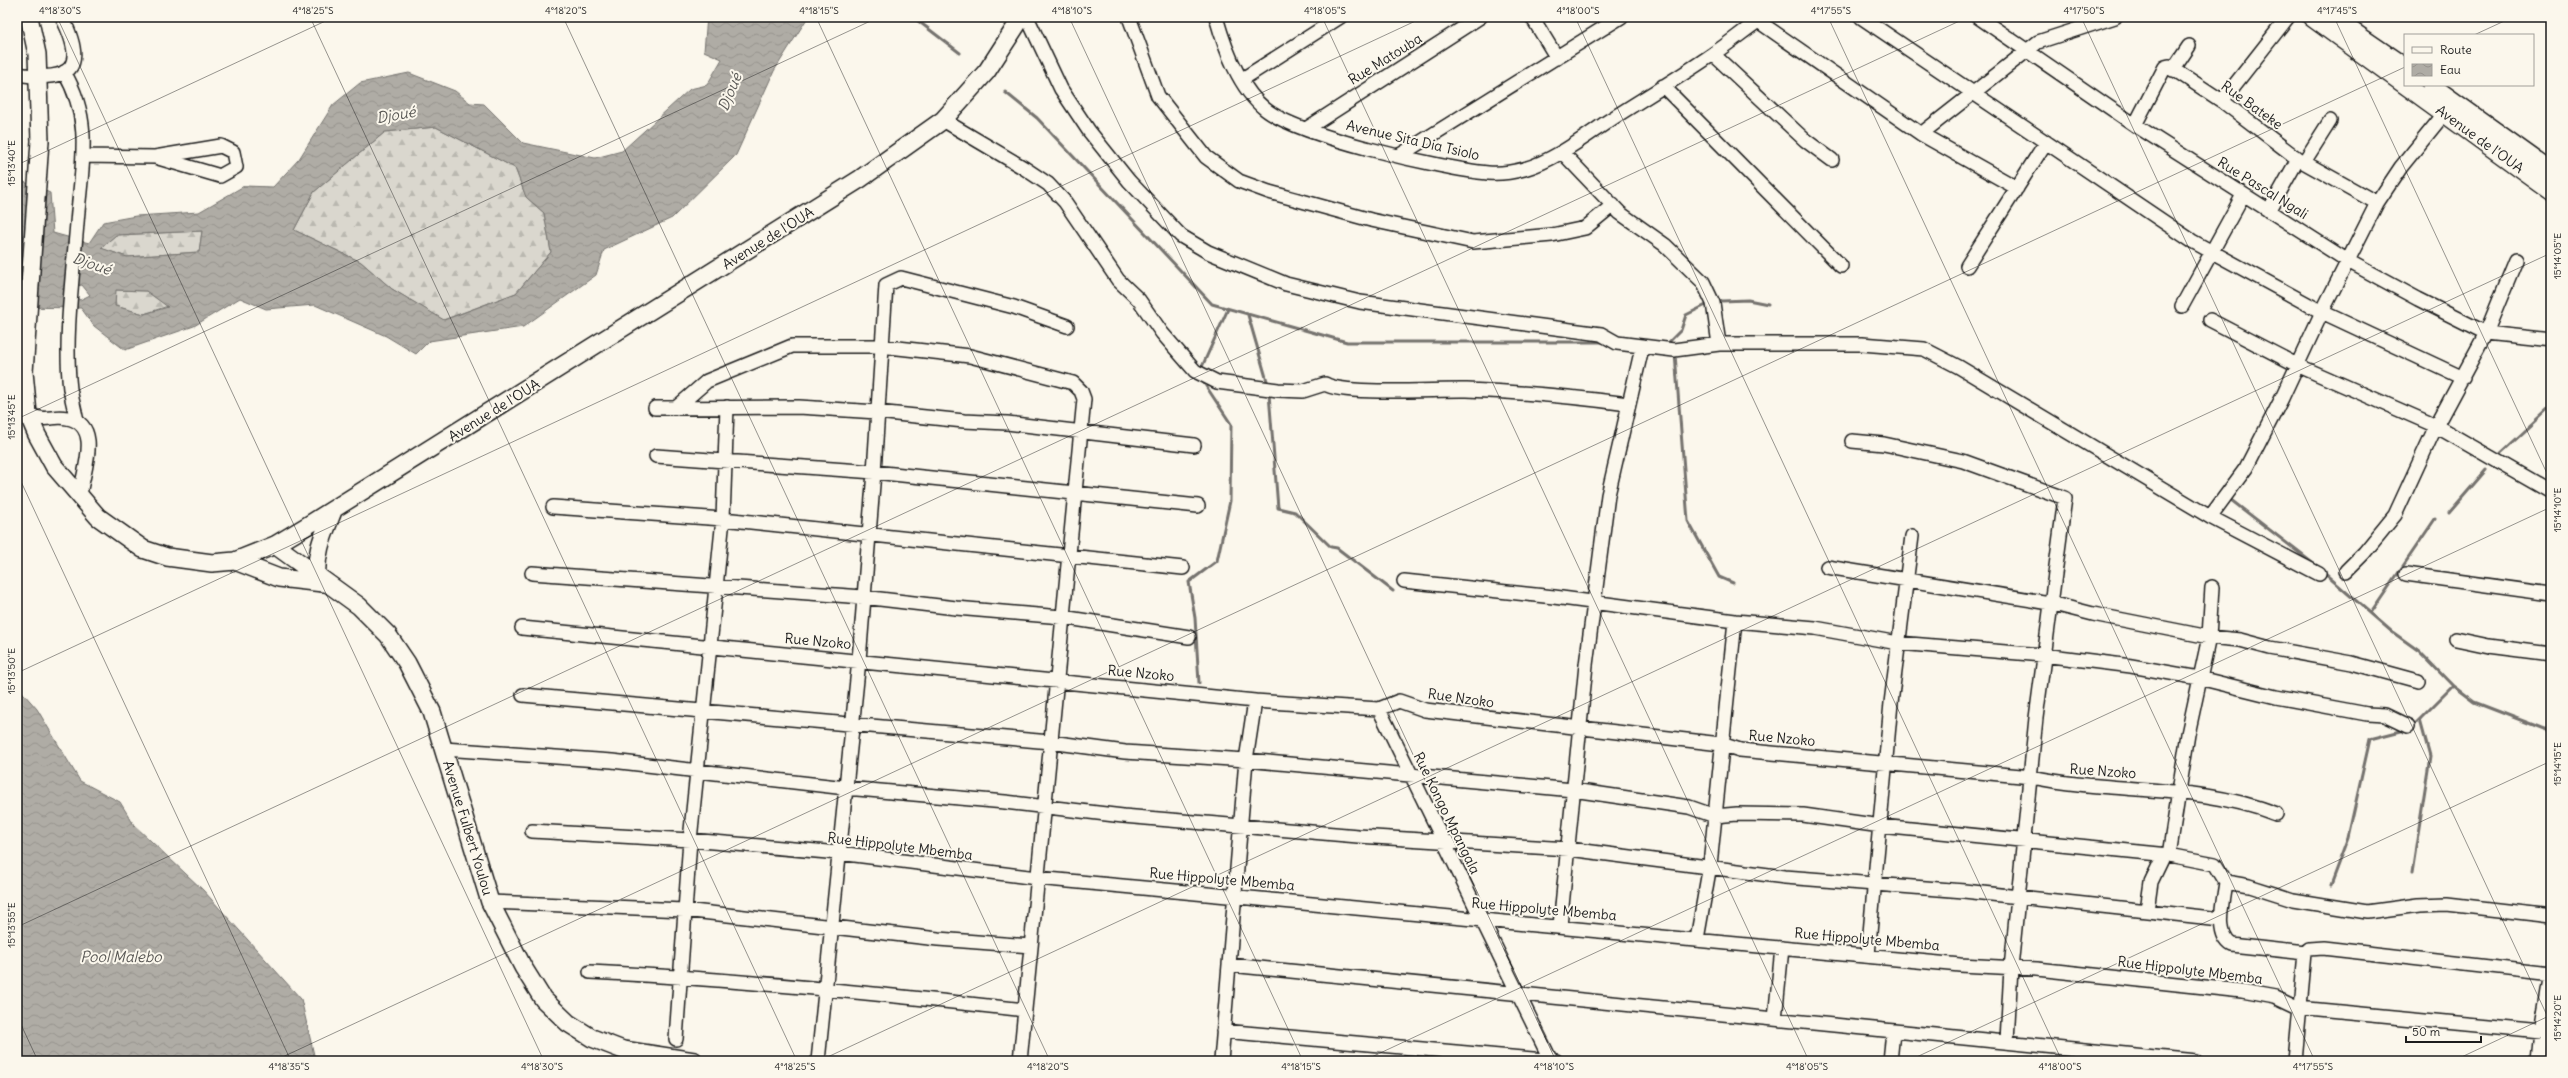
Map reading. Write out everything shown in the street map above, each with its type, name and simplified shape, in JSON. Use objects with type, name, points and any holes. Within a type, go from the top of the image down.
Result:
[{"type":"main road","points":[[29,17],[43,78]]},
{"type":"main road","points":[[38,17],[45,43],[43,78]]},
{"type":"main road","name":"Avenue de l'OUA","points":[[43,78],[46,127],[40,141],[26,324],[24,372],[28,414],[36,435],[54,466],[98,517],[143,549],[190,561],[212,563],[235,561],[275,545],[333,511],[860,180],[943,120],[987,71],[1022,17]]},
{"type":"main road","name":"Avenue de l'OUA","points":[[2312,17],[2404,85]]},
{"type":"main road","points":[[2337,19],[2404,66]]},
{"type":"main road","name":"Avenue de l'OUA","points":[[2406,86],[2551,191]]},
{"type":"main road","name":"Avenue de l'OUA","points":[[2432,86],[2551,171]]},
{"type":"main road","points":[[235,561],[279,578],[322,580],[316,555],[333,511]]},
{"type":"main road","name":"Avenue Fulbert Youlou","points":[[275,545],[359,606],[388,635],[420,685],[432,712],[444,749],[464,823],[490,902],[505,935],[543,999],[568,1023],[592,1038],[623,1050],[694,1061]]},
{"type":"street","points":[[17,74],[43,78],[64,72],[74,61],[75,50],[71,36],[62,17]]},
{"type":"street","points":[[1027,17],[1061,89],[1089,131],[1129,181],[1181,236],[1208,252],[1286,284],[1360,302],[1601,334],[1617,343],[1642,348],[1674,350],[1719,344],[1862,344],[1924,349],[1959,367],[2210,517],[2318,574]]},
{"type":"street","points":[[1128,17],[1158,96],[1206,157],[1239,181],[1270,192],[1371,220],[1473,242],[1552,234],[1585,228],[1613,205]]},
{"type":"street","name":"Avenue Sita Dia Tsiolo","points":[[1216,17],[1241,80],[1256,101],[1267,111],[1306,129],[1400,155],[1489,173],[1524,169],[1562,152],[1713,54],[1755,20]]},
{"type":"street","points":[[1241,80],[1340,17]]},
{"type":"street","name":"Rue Matouba","points":[[1306,129],[1480,17]]},
{"type":"street","points":[[1532,17],[1557,58]]},
{"type":"street","points":[[1400,155],[1621,17]]},
{"type":"street","points":[[1861,17],[2192,241],[2322,312],[2463,378]]},
{"type":"street","name":"Rue Pascal Ngali","points":[[1978,17],[2135,125],[2348,261],[2418,299],[2486,333],[2551,340]]},
{"type":"street","points":[[1921,134],[2027,51],[2049,37],[2115,17]]},
{"type":"street","points":[[2222,101],[2288,17]]},
{"type":"street","points":[[1755,20],[1921,134],[2017,188]]},
{"type":"street","points":[[2135,125],[2165,67],[2169,66],[2173,70],[2189,46]]},
{"type":"street","points":[[1713,54],[1805,140],[1832,160]]},
{"type":"street","name":"Rue Bateke","points":[[2173,70],[2222,101],[2301,160],[2377,203]]},
{"type":"street","points":[[64,72],[79,100],[83,122],[83,156],[77,222],[70,335],[70,389],[77,422]]},
{"type":"street","points":[[1663,86],[1841,266]]},
{"type":"street","points":[[2210,517],[2246,468],[2282,398],[2322,312],[2377,203],[2401,167],[2444,114]]},
{"type":"street","points":[[943,120],[1048,184],[1065,202],[1118,280],[1139,300],[1166,338],[1194,371],[1216,382],[1303,391],[1325,384],[1331,387],[1372,390],[1466,390],[1562,395],[1628,404]]},
{"type":"street","points":[[2269,211],[2301,160],[2330,121]]},
{"type":"street","points":[[1967,266],[2046,142]]},
{"type":"street","points":[[83,156],[155,157],[221,146],[233,152],[236,167],[220,176],[155,157]]},
{"type":"street","points":[[1562,152],[1620,213],[1665,244],[1703,282],[1713,303],[1719,344]]},
{"type":"street","points":[[2182,306],[2243,194]]},
{"type":"street","points":[[2346,571],[2364,553],[2395,515],[2436,426],[2486,333],[2516,260]]},
{"type":"street","points":[[818,1061],[827,989],[851,725],[859,660],[874,472],[880,346],[886,285],[901,278],[1008,305],[1067,326]]},
{"type":"street","points":[[2210,320],[2297,364],[2436,426],[2551,492]]},
{"type":"street","points":[[677,407],[707,381],[792,346],[880,346],[970,356],[1073,383],[1081,391],[1084,399],[1081,433],[1020,1061]]},
{"type":"street","points":[[1560,926],[1569,849],[1573,790],[1594,603],[1612,473],[1642,348]]},
{"type":"street","points":[[676,1039],[679,977],[690,840],[715,585],[723,519],[727,407]]},
{"type":"street","points":[[655,408],[799,407],[877,412],[964,421],[1007,423],[1081,433],[1194,445]]},
{"type":"street","points":[[28,414],[41,420],[67,418],[77,422],[84,430],[89,452],[81,480],[80,496]]},
{"type":"street","points":[[1852,441],[1884,444],[1963,461],[2065,498],[2059,550],[2043,655],[2032,777],[2011,968],[2007,1041]]},
{"type":"street","points":[[656,456],[874,472],[1198,506]]},
{"type":"street","points":[[553,507],[723,519],[1183,568]]},
{"type":"street","points":[[1868,955],[1873,883],[1881,826],[1898,643],[1912,536]]},
{"type":"street","points":[[1827,568],[2050,603],[2209,637],[2240,640],[2270,648],[2352,663],[2418,681]]},
{"type":"street","points":[[532,572],[863,596],[956,608],[1062,617],[1189,637]]},
{"type":"street","points":[[2406,574],[2551,594]]},
{"type":"street","points":[[1404,581],[1508,594],[1554,597],[1735,621],[1815,628],[1898,643],[2043,655],[2131,666],[2199,678],[2276,697],[2367,714],[2378,713],[2408,726]]},
{"type":"street","points":[[2147,910],[2151,882],[2167,855],[2199,678],[2209,637],[2212,587]]},
{"type":"street","points":[[1697,939],[1710,865],[1721,744],[1735,621]]},
{"type":"street","name":"Rue Nzoko","points":[[522,628],[710,648],[859,660],[1056,682],[1255,701],[1379,709],[1400,701],[1425,710],[1721,744],[1740,750],[2032,777],[2070,785],[2111,786],[2178,793],[2246,802],[2276,814]]},
{"type":"street","points":[[2456,639],[2489,646],[2551,654]]},
{"type":"street","points":[[523,695],[1050,742],[1125,752],[1246,760],[1573,790],[1689,807],[1715,816],[1737,814],[1803,815],[1881,826],[2167,855],[2215,864],[2226,882],[2221,919],[2225,938],[2232,945],[2305,953]]},
{"type":"street","points":[[1221,1061],[1236,896],[1246,760],[1255,701]]},
{"type":"street","name":"Rue Kongo Mpangala","points":[[1379,709],[1550,1061]]},
{"type":"street","points":[[444,749],[612,761],[846,788],[1241,826],[1444,842],[1569,849],[1710,865],[1785,877],[1873,883],[2019,897],[2221,919]]},
{"type":"street","name":"Rue Hippolyte Mbemba","points":[[532,831],[690,840],[839,853],[1037,878],[2011,968],[2242,991],[2275,997],[2298,1008],[2546,1032]]},
{"type":"street","points":[[2226,882],[2249,886],[2294,900],[2367,912],[2419,905],[2447,904],[2551,916]]},
{"type":"street","points":[[490,902],[684,910],[938,939],[1031,946]]},
{"type":"street","points":[[1775,1019],[1782,948]]},
{"type":"street","points":[[2295,1061],[2298,1008],[2305,953],[2309,949],[2323,948],[2551,973],[2546,1032],[2538,1061]]},
{"type":"street","points":[[1230,965],[1893,1032],[2007,1041],[2124,1057],[2196,1061]]},
{"type":"street","points":[[590,972],[679,977],[827,989],[1025,1010]]},
{"type":"street","points":[[1224,1031],[1556,1061]]},
{"type":"street","points":[[1890,1061],[1893,1032]]},
{"type":"green space","points":[[436,127],[515,168],[526,197],[544,213],[551,252],[516,293],[443,320],[392,289],[361,262],[294,230],[314,192],[385,132]]},
{"type":"green space","points":[[202,231],[199,252],[127,257],[100,248],[116,235]]},
{"type":"green space","points":[[115,290],[146,291],[168,306],[144,314],[115,306]]},
{"type":"water","name":"Djoué","points":[[707,17],[808,17],[774,71],[736,155],[672,218],[604,250],[596,275],[523,327],[429,341],[416,354],[386,336],[315,305],[266,309],[240,298],[194,326],[125,350],[94,326],[81,308],[17,307],[20,266],[17,265],[17,179],[50,193],[53,233],[89,243],[103,222],[136,216],[199,212],[244,186],[273,187],[299,159],[333,105],[360,83],[409,73],[455,91],[470,103],[484,104],[523,143],[595,158],[622,151],[690,89],[707,85],[722,59],[704,51]],"holes":[[[436,127],[515,168],[526,197],[544,213],[551,252],[516,293],[444,320],[392,289],[361,262],[294,230],[314,192],[385,132]],[[202,231],[199,252],[127,257],[101,248],[116,235]],[[82,285],[90,295],[80,300],[62,289]],[[116,290],[146,291],[168,307],[144,314],[115,306]]]},
{"type":"water","name":"Pool Malebo","points":[[17,686],[37,709],[80,781],[120,802],[134,825],[203,890],[301,999],[314,1055],[318,1061],[17,1061]]},
{"type":"waterway","points":[[913,17],[960,53]]},
{"type":"waterway","points":[[1005,92],[1037,118],[1212,304],[1347,342],[1604,342]]},
{"type":"waterway","points":[[1722,301],[1748,300],[1768,304]]},
{"type":"waterway","points":[[1666,345],[1681,330],[1686,315],[1706,305]]},
{"type":"waterway","points":[[1201,369],[1228,309]]},
{"type":"waterway","points":[[1248,315],[1267,381]]},
{"type":"waterway","points":[[1675,354],[1688,521],[1719,577],[1733,583],[1726,580]]},
{"type":"waterway","points":[[1199,683],[1195,618],[1189,582],[1217,561],[1230,501],[1231,424],[1202,380]]},
{"type":"waterway","points":[[1269,394],[1278,508],[1295,512],[1331,547],[1337,548],[1393,591]]},
{"type":"waterway","points":[[2501,453],[2551,407]]},
{"type":"waterway","points":[[2449,513],[2486,470]]},
{"type":"waterway","points":[[2231,500],[2315,565]]},
{"type":"waterway","points":[[2371,613],[2435,519]]},
{"type":"waterway","points":[[2324,573],[2391,631],[2419,651],[2453,686],[2474,702],[2544,729],[2551,737]]},
{"type":"waterway","points":[[2412,727],[2453,686]]},
{"type":"waterway","points":[[2412,872],[2430,757],[2420,720]]},
{"type":"waterway","points":[[2544,729],[2551,729]]},
{"type":"waterway","points":[[2330,885],[2348,837],[2370,739],[2405,730]]}]
